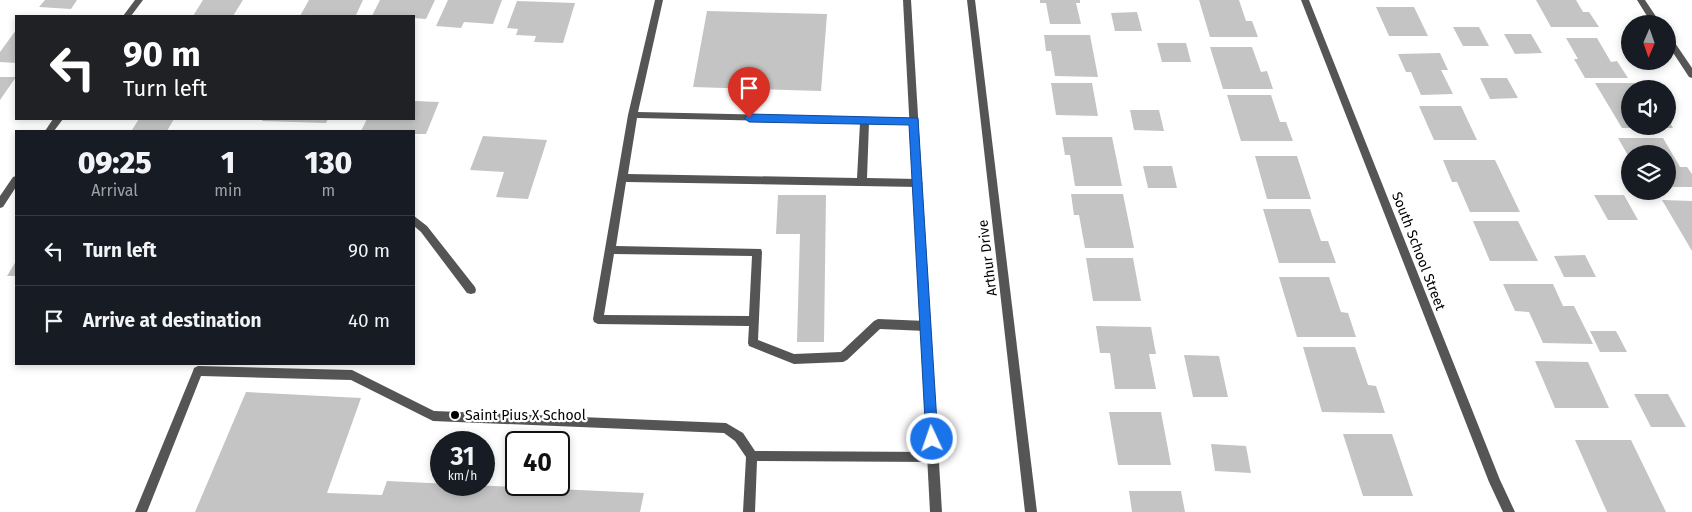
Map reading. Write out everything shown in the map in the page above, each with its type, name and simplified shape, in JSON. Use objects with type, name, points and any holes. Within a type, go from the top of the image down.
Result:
[{"type":"street","points":[[128,15],[138,0]]},
{"type":"street","points":[[659,0],[633,116],[598,319],[754,321]]},
{"type":"street","points":[[907,0],[936,512]]},
{"type":"street","name":"Arthur Drive","points":[[971,0],[1031,512]]},
{"type":"street","name":"South School Street","points":[[1305,0],[1495,482],[1509,512]]},
{"type":"street","points":[[1641,0],[1651,15]]},
{"type":"street","points":[[1676,51],[1692,75]]},
{"type":"street","points":[[633,116],[914,121]]},
{"type":"street","points":[[862,182],[865,120]]},
{"type":"street","points":[[622,178],[918,183]]},
{"type":"street","points":[[0,204],[15,182]]},
{"type":"street","points":[[415,221],[424,229],[471,290]]},
{"type":"street","points":[[609,250],[757,252],[753,343],[794,359],[842,357],[878,324],[926,326]]},
{"type":"street","points":[[142,512],[198,370],[352,375],[433,416],[726,428],[739,437],[752,456],[748,512]]},
{"type":"street","points":[[752,456],[933,458]]},
{"type":"building","points":[[45,0],[77,0],[71,9],[39,7]]},
{"type":"building","points":[[203,0],[243,0],[234,15],[194,15]]},
{"type":"building","points":[[309,0],[363,0],[356,15],[301,15]]},
{"type":"building","points":[[380,0],[435,0],[426,19],[415,18],[415,15],[372,15]]},
{"type":"building","points":[[448,0],[502,0],[493,24],[464,22],[461,28],[436,26]]},
{"type":"building","points":[[1040,0],[1080,0],[1080,3],[1076,3],[1081,24],[1050,24],[1046,3],[1040,3]]},
{"type":"building","points":[[1199,0],[1239,0],[1246,21],[1252,21],[1258,37],[1210,37]]},
{"type":"building","points":[[1536,0],[1576,0],[1583,12],[1589,12],[1599,27],[1551,27]]},
{"type":"building","points":[[517,1],[575,3],[563,43],[534,42],[536,36],[516,35],[518,29],[507,28]]},
{"type":"building","points":[[1376,7],[1414,7],[1428,36],[1389,36]]},
{"type":"building","points":[[707,11],[827,14],[821,91],[693,87]]},
{"type":"building","points":[[1137,12],[1142,31],[1115,31],[1111,13]]},
{"type":"building","points":[[1453,27],[1479,27],[1489,46],[1463,46]]},
{"type":"building","points":[[15,31],[15,63],[0,62],[0,52]]},
{"type":"building","points":[[1504,34],[1531,34],[1542,53],[1515,54]]},
{"type":"building","points":[[1044,35],[1090,35],[1098,77],[1055,76],[1051,51],[1046,51]]},
{"type":"building","points":[[1566,38],[1597,38],[1611,62],[1617,61],[1621,70],[1628,78],[1585,78],[1574,59],[1578,59]]},
{"type":"building","points":[[1157,43],[1186,43],[1191,62],[1162,62]]},
{"type":"building","points":[[1210,47],[1252,47],[1261,72],[1267,71],[1273,89],[1223,89]]},
{"type":"building","points":[[1440,53],[1448,70],[1441,70],[1453,94],[1421,95],[1411,72],[1406,72],[1398,54]]},
{"type":"building","points":[[0,77],[15,77],[15,78],[0,100]]},
{"type":"building","points":[[1480,78],[1507,78],[1518,98],[1490,99]]},
{"type":"building","points":[[1051,83],[1092,83],[1098,116],[1056,115]]},
{"type":"building","points":[[1595,83],[1621,83],[1621,126]]},
{"type":"building","points":[[1227,95],[1271,95],[1280,122],[1286,122],[1293,141],[1241,141]]},
{"type":"building","points":[[415,101],[439,102],[426,134],[415,134],[415,130],[362,130],[366,120],[415,120]]},
{"type":"building","points":[[1419,106],[1461,106],[1477,140],[1434,140]]},
{"type":"building","points":[[1130,110],[1159,110],[1164,131],[1134,130]]},
{"type":"building","points":[[138,120],[173,120],[168,130],[132,130]]},
{"type":"building","points":[[262,120],[328,120],[326,123]]},
{"type":"building","points":[[483,136],[547,140],[528,199],[496,197],[504,172],[470,170]]},
{"type":"building","points":[[1062,137],[1112,137],[1122,186],[1075,186],[1070,155],[1065,155]]},
{"type":"building","points":[[1618,138],[1663,138],[1667,145],[1622,145]]},
{"type":"building","points":[[1255,156],[1297,156],[1311,199],[1267,199]]},
{"type":"building","points":[[1443,160],[1495,160],[1520,212],[1470,212],[1457,182],[1452,182]]},
{"type":"building","points":[[1676,160],[1680,167],[1687,167],[1692,174],[1692,187],[1676,187]]},
{"type":"building","points":[[1143,166],[1172,166],[1177,188],[1148,188]]},
{"type":"building","points":[[1071,194],[1123,194],[1134,248],[1085,248],[1079,215],[1074,215]]},
{"type":"building","points":[[778,195],[826,195],[824,342],[797,342],[800,234],[776,234]]},
{"type":"building","points":[[1594,195],[1621,195],[1621,200],[1627,200],[1638,220],[1608,220]]},
{"type":"building","points":[[1662,200],[1692,201],[1692,251]]},
{"type":"building","points":[[1263,209],[1310,209],[1321,241],[1328,241],[1336,263],[1279,263]]},
{"type":"building","points":[[1473,221],[1518,221],[1538,261],[1490,261]]},
{"type":"building","points":[[1585,255],[1596,277],[1564,277],[1554,256]]},
{"type":"building","points":[[1086,258],[1133,258],[1141,301],[1093,301]]},
{"type":"building","points":[[15,263],[15,276],[7,276]]},
{"type":"building","points":[[1279,277],[1329,277],[1341,312],[1348,313],[1356,337],[1297,337]]},
{"type":"building","points":[[1503,284],[1553,284],[1563,306],[1574,306],[1593,344],[1543,343],[1529,312],[1515,311]]},
{"type":"building","points":[[1096,326],[1151,327],[1156,354],[1149,354],[1156,389],[1115,389],[1110,353],[1100,353]]},
{"type":"building","points":[[1590,331],[1616,331],[1627,352],[1600,352]]},
{"type":"building","points":[[1303,347],[1355,347],[1368,385],[1376,386],[1385,413],[1322,412]]},
{"type":"building","points":[[1184,355],[1219,356],[1228,397],[1193,397]]},
{"type":"building","points":[[1535,361],[1588,362],[1609,408],[1555,408]]},
{"type":"building","points":[[246,392],[361,398],[327,493],[382,495],[387,481],[430,483],[430,496],[495,496],[495,486],[505,487],[505,496],[570,496],[570,490],[644,493],[640,512],[195,512]]},
{"type":"building","points":[[1634,394],[1668,394],[1686,427],[1651,427]]},
{"type":"building","points":[[1109,412],[1161,412],[1171,465],[1118,465]]},
{"type":"building","points":[[1343,434],[1392,434],[1413,496],[1363,496]]},
{"type":"building","points":[[1575,440],[1631,440],[1666,512],[1607,512]]},
{"type":"building","points":[[1211,444],[1246,446],[1251,473],[1215,471]]},
{"type":"building","points":[[1129,491],[1181,491],[1185,512],[1132,512]]},
{"type":"place","name":"Saint Pius X School","points":[[455,415]]},
{"type":"route","points":[[749,118],[914,121],[932,439]]}]
